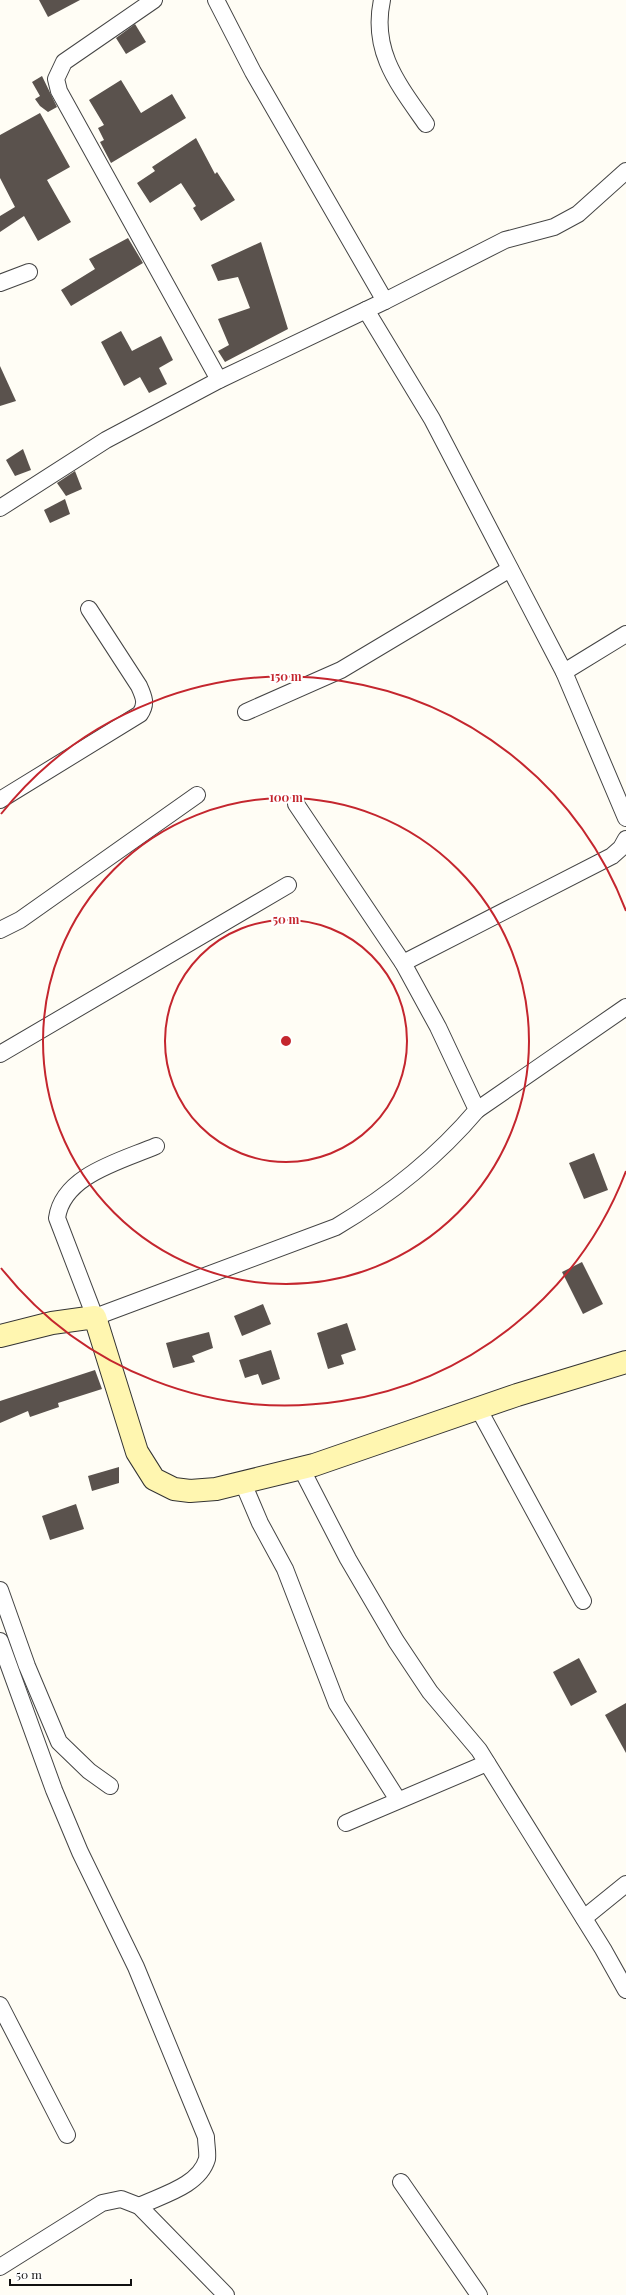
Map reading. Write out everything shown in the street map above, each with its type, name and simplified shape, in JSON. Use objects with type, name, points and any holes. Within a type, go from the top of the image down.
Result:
[{"type":"street","points":[[154,0],[64,62],[56,78],[59,91],[219,380]]},
{"type":"street","points":[[216,0],[253,72],[385,301]]},
{"type":"street","points":[[382,0],[378,18],[384,57],[426,124]]},
{"type":"street","points":[[0,508],[106,440],[219,380],[385,301],[505,240],[554,227],[578,214],[626,170]]},
{"type":"street","points":[[0,283],[29,272]]},
{"type":"street","points":[[366,310],[432,419],[564,672],[626,818]]},
{"type":"street","points":[[246,712],[341,670],[510,569]]},
{"type":"street","points":[[0,800],[140,714],[143,709],[145,700],[139,686],[89,609]]},
{"type":"street","points":[[564,672],[626,634]]},
{"type":"street","points":[[0,930],[20,920],[197,795]]},
{"type":"street","points":[[296,804],[404,963],[438,1027],[478,1110]]},
{"type":"street","points":[[404,963],[612,856],[621,848],[626,840]]},
{"type":"street","points":[[0,1054],[288,885]]},
{"type":"street","points":[[0,1336],[52,1323],[95,1317],[336,1227],[366,1209],[414,1171],[456,1136],[478,1110],[626,1007]]},
{"type":"street","points":[[156,1146],[84,1178],[65,1195],[59,1207],[57,1218],[95,1317],[137,1452],[154,1479],[174,1490],[190,1491],[216,1489],[301,1468],[478,1408],[626,1362]]},
{"type":"street","points":[[478,1408],[583,1601]]},
{"type":"street","points":[[301,1468],[348,1559],[396,1641],[430,1692],[479,1750],[584,1918],[626,1990]]},
{"type":"street","points":[[243,1483],[260,1523],[285,1569],[337,1704],[398,1800]]},
{"type":"street","points":[[0,1590],[26,1666],[59,1742],[88,1771],[110,1786]]},
{"type":"street","points":[[0,1641],[54,1790],[77,1845],[136,1967],[206,2137],[207,2158],[201,2173],[192,2181],[139,2206]]},
{"type":"street","points":[[346,1823],[487,1763]]},
{"type":"street","points":[[584,1918],[626,1884]]},
{"type":"street","points":[[0,2005],[68,2135]]},
{"type":"street","points":[[401,2182],[479,2295]]},
{"type":"street","points":[[0,2267],[102,2203],[121,2199],[139,2206],[226,2295]]},
{"type":"building","points":[[39,0],[80,0],[48,17]]},
{"type":"building","points":[[135,24],[146,42],[126,54],[116,38]]},
{"type":"building","points":[[42,76],[57,107],[48,112],[40,106],[35,99],[40,96],[32,82]]},
{"type":"building","points":[[121,80],[141,113],[172,94],[186,118],[111,163],[100,142],[104,140],[98,128],[104,125],[89,100]]},
{"type":"building","points":[[40,113],[70,167],[47,180],[71,222],[38,241],[24,216],[0,232],[0,216],[15,207],[0,178],[0,135]]},
{"type":"building","points":[[196,138],[215,174],[217,172],[235,200],[201,221],[193,208],[196,206],[181,183],[150,203],[137,183],[155,171],[152,167]]},
{"type":"building","points":[[128,238],[143,263],[71,306],[61,290],[95,269],[89,259]]},
{"type":"building","points":[[261,242],[288,329],[225,362],[218,351],[229,345],[218,319],[250,308],[238,277],[218,281],[211,265]]},
{"type":"building","points":[[121,331],[132,351],[161,336],[173,360],[159,368],[167,384],[149,393],[140,377],[124,386],[101,342]]},
{"type":"building","points":[[0,366],[16,401],[0,406]]},
{"type":"building","points":[[23,449],[31,470],[15,476],[6,460]]},
{"type":"building","points":[[75,471],[82,489],[66,496],[57,483]]},
{"type":"building","points":[[65,499],[70,514],[50,523],[44,510]]},
{"type":"building","points":[[594,1153],[608,1190],[584,1199],[569,1163]]},
{"type":"building","points":[[582,1262],[603,1304],[583,1314],[562,1272]]},
{"type":"building","points":[[263,1304],[271,1324],[242,1336],[234,1316]]},
{"type":"building","points":[[347,1323],[356,1350],[341,1355],[344,1364],[328,1369],[317,1333]]},
{"type":"building","points":[[209,1332],[213,1348],[192,1356],[195,1362],[173,1368],[166,1343]]},
{"type":"building","points":[[271,1350],[280,1379],[262,1385],[258,1374],[245,1378],[239,1360]]},
{"type":"building","points":[[95,1370],[102,1389],[58,1403],[59,1407],[30,1417],[28,1411],[0,1423],[0,1401]]},
{"type":"building","points":[[119,1467],[119,1483],[92,1491],[88,1476]]},
{"type":"building","points":[[76,1504],[84,1529],[50,1540],[42,1516]]},
{"type":"building","points":[[579,1658],[597,1692],[571,1706],[553,1672]]},
{"type":"building","points":[[626,1703],[626,1753],[605,1715]]}]
